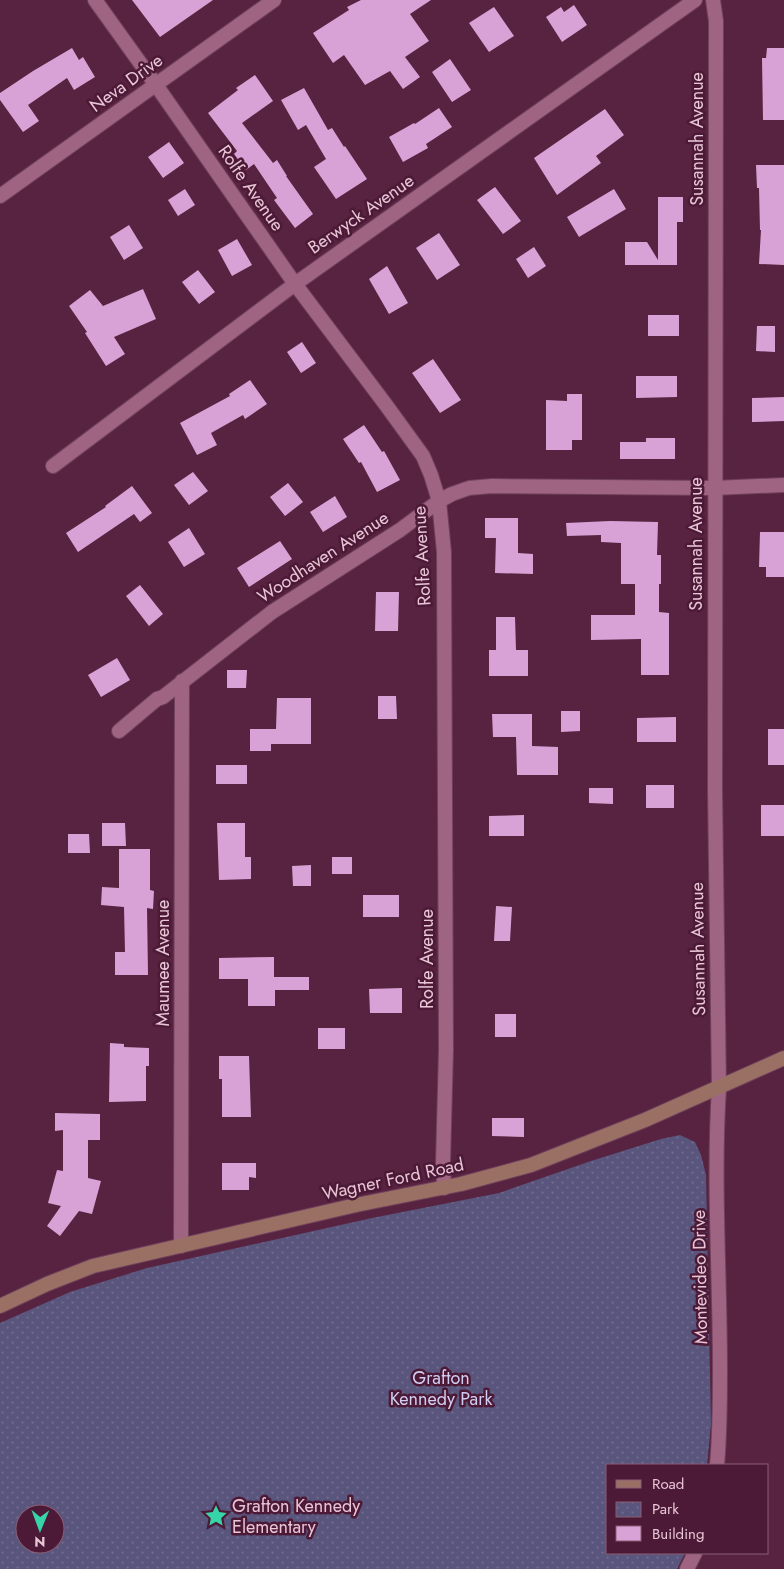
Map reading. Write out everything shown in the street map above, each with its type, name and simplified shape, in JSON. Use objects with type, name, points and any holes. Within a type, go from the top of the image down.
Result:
[{"type":"main road","name":"Wagner Ford Road","points":[[0,1306],[47,1284],[93,1266],[356,1205],[444,1188],[531,1164],[645,1120],[784,1058]]},
{"type":"street","name":"Rolfe Avenue","points":[[95,0],[295,284],[423,456],[431,474],[438,501],[444,552],[446,1050],[444,1188]]},
{"type":"street","name":"Neva Drive","points":[[0,196],[274,0]]},
{"type":"street","name":"Berwyck Avenue","points":[[53,466],[295,284],[695,0]]},
{"type":"street","name":"Susannah Avenue","points":[[713,0],[716,21],[714,488],[715,790],[719,1088]]},
{"type":"street","name":"Woodhaven Avenue","points":[[119,731],[157,699],[163,697],[272,612],[400,530],[438,501],[468,488],[492,486],[714,488],[784,485]]},
{"type":"street","name":"Maumee Avenue","points":[[181,1246],[182,681]]},
{"type":"street","name":"Montevideo Drive","points":[[717,1464],[720,1438],[720,1342],[716,1130],[719,1088]]},
{"type":"street","points":[[687,1569],[694,1554]]},
{"type":"green space","name":"Grafton Kennedy Park","points":[[680,1135],[695,1142],[701,1155],[706,1175],[711,1424],[707,1464],[606,1464],[606,1554],[684,1554],[677,1569],[0,1569],[0,1323],[70,1292],[147,1268],[372,1218],[499,1193],[661,1139]]},
{"type":"building","points":[[132,0],[213,0],[160,37]]},
{"type":"building","points":[[361,0],[431,0],[410,14],[429,41],[405,57],[420,77],[403,89],[390,71],[365,85],[344,55],[333,63],[313,33],[349,10],[347,7]]},
{"type":"building","points":[[574,5],[587,25],[562,42],[546,17],[561,7],[564,12]]},
{"type":"building","points":[[494,7],[514,36],[489,52],[469,23]]},
{"type":"building","points":[[72,48],[79,60],[83,57],[95,77],[74,90],[67,78],[28,105],[39,121],[23,132],[0,100],[0,93]]},
{"type":"building","points":[[767,48],[784,48],[784,120],[763,120],[762,58],[766,58]]},
{"type":"building","points":[[450,59],[471,90],[452,102],[432,72]]},
{"type":"building","points":[[255,75],[273,101],[242,123],[273,163],[277,160],[313,214],[295,228],[274,200],[277,198],[254,164],[246,170],[234,154],[237,151],[208,113],[238,90],[236,88]]},
{"type":"building","points":[[304,88],[328,130],[332,128],[367,179],[336,199],[314,167],[326,159],[306,125],[298,130],[281,100]]},
{"type":"building","points":[[439,108],[452,127],[426,144],[428,148],[403,162],[389,137],[415,124]]},
{"type":"building","points":[[605,109],[624,135],[596,156],[601,163],[557,195],[534,158]]},
{"type":"building","points":[[169,142],[184,163],[163,178],[148,157]]},
{"type":"building","points":[[756,165],[784,165],[784,265],[759,264],[761,230]]},
{"type":"building","points":[[495,187],[521,221],[503,234],[477,200]]},
{"type":"building","points":[[185,189],[195,205],[178,216],[168,200]]},
{"type":"building","points":[[614,189],[626,209],[579,237],[567,217]]},
{"type":"building","points":[[658,197],[683,197],[683,222],[677,222],[677,265],[625,265],[625,242],[647,242],[658,260]]},
{"type":"building","points":[[129,225],[143,248],[124,260],[110,237]]},
{"type":"building","points":[[439,233],[460,265],[437,280],[416,248]]},
{"type":"building","points":[[237,239],[252,265],[232,276],[218,250]]},
{"type":"building","points":[[534,247],[546,266],[528,278],[516,259]]},
{"type":"building","points":[[387,266],[408,303],[389,314],[369,279]]},
{"type":"building","points":[[198,270],[215,292],[199,304],[182,282]]},
{"type":"building","points":[[143,289],[156,319],[114,337],[125,354],[106,366],[85,333],[87,332],[69,306],[90,290],[103,306]]},
{"type":"building","points":[[648,315],[679,315],[679,336],[648,336]]},
{"type":"building","points":[[757,326],[775,326],[775,352],[756,351]]},
{"type":"building","points":[[302,342],[316,363],[301,373],[287,352]]},
{"type":"building","points":[[433,359],[461,400],[440,413],[412,373]]},
{"type":"building","points":[[636,376],[677,376],[677,397],[636,398]]},
{"type":"building","points":[[250,380],[267,404],[245,419],[243,415],[211,433],[217,445],[197,455],[180,423],[230,396],[229,394]]},
{"type":"building","points":[[567,394],[582,394],[582,440],[572,440],[572,450],[546,450],[546,400],[567,401]]},
{"type":"building","points":[[784,397],[784,421],[752,422],[752,398]]},
{"type":"building","points":[[364,425],[382,452],[384,451],[400,480],[377,492],[361,462],[359,463],[343,439]]},
{"type":"building","points":[[646,438],[675,438],[675,459],[620,459],[620,442],[646,442]]},
{"type":"building","points":[[193,472],[208,491],[189,505],[174,485]]},
{"type":"building","points":[[288,483],[303,502],[285,516],[270,497]]},
{"type":"building","points":[[132,486],[152,513],[140,522],[134,514],[78,552],[66,533],[106,507]]},
{"type":"building","points":[[335,496],[347,517],[323,532],[310,512]]},
{"type":"building","points":[[485,518],[518,518],[518,553],[533,554],[533,574],[495,573],[496,538],[485,538]]},
{"type":"building","points":[[610,521],[658,522],[657,555],[661,555],[659,612],[669,613],[669,675],[641,675],[641,639],[591,640],[591,615],[635,615],[635,584],[621,584],[621,543],[601,542],[601,535],[567,536],[566,523]]},
{"type":"building","points":[[189,528],[205,554],[184,567],[168,542]]},
{"type":"building","points":[[760,532],[784,532],[784,577],[766,577],[766,567],[759,567]]},
{"type":"building","points":[[280,541],[292,559],[249,587],[237,568]]},
{"type":"building","points":[[140,585],[163,614],[149,626],[126,596]]},
{"type":"building","points":[[376,592],[399,592],[398,631],[375,631]]},
{"type":"building","points":[[496,617],[515,617],[516,650],[528,650],[528,676],[489,676],[489,650],[496,650]]},
{"type":"building","points":[[117,658],[130,680],[101,697],[88,675]]},
{"type":"building","points":[[227,670],[247,670],[246,688],[227,688]]},
{"type":"building","points":[[378,696],[396,696],[397,719],[378,719]]},
{"type":"building","points":[[277,698],[311,698],[311,744],[271,744],[271,751],[250,751],[250,729],[276,729]]},
{"type":"building","points":[[561,711],[580,711],[580,731],[561,732]]},
{"type":"building","points":[[492,714],[532,714],[532,746],[558,747],[558,775],[517,775],[516,737],[493,737]]},
{"type":"building","points":[[676,717],[676,742],[637,742],[637,718]]},
{"type":"building","points":[[768,729],[784,729],[784,765],[768,765]]},
{"type":"building","points":[[216,765],[247,765],[247,784],[216,784]]},
{"type":"building","points":[[646,785],[674,785],[674,808],[646,808]]},
{"type":"building","points":[[589,788],[613,788],[613,804],[589,803]]},
{"type":"building","points":[[761,805],[784,805],[784,836],[761,836]]},
{"type":"building","points":[[524,815],[524,836],[489,836],[489,816]]},
{"type":"building","points":[[102,823],[125,823],[126,846],[102,846]]},
{"type":"building","points":[[217,823],[245,823],[245,857],[251,857],[251,879],[219,880]]},
{"type":"building","points":[[68,834],[89,834],[90,853],[68,853]]},
{"type":"building","points":[[119,849],[150,849],[150,890],[154,891],[153,909],[147,908],[148,975],[115,975],[115,952],[125,952],[124,907],[101,905],[102,887],[119,888]]},
{"type":"building","points":[[332,857],[352,857],[352,874],[332,874]]},
{"type":"building","points":[[311,865],[311,886],[293,886],[292,866]]},
{"type":"building","points":[[363,895],[399,895],[399,917],[363,917]]},
{"type":"building","points":[[496,906],[512,907],[510,941],[494,941]]},
{"type":"building","points":[[274,957],[274,977],[309,977],[309,990],[275,990],[275,1006],[248,1006],[248,979],[219,979],[219,958]]},
{"type":"building","points":[[402,988],[402,1013],[370,1013],[369,989]]},
{"type":"building","points":[[495,1014],[516,1014],[516,1037],[495,1037]]},
{"type":"building","points":[[318,1028],[345,1028],[345,1049],[318,1049]]},
{"type":"building","points":[[110,1043],[124,1044],[124,1047],[149,1048],[149,1066],[146,1066],[146,1101],[109,1102]]},
{"type":"building","points":[[219,1056],[249,1056],[251,1117],[222,1117],[222,1079],[219,1079]]},
{"type":"building","points":[[55,1113],[100,1114],[100,1140],[88,1140],[88,1178],[101,1181],[92,1214],[79,1211],[60,1236],[47,1226],[61,1206],[48,1203],[57,1170],[63,1171],[63,1130],[55,1131]]},
{"type":"building","points":[[492,1118],[524,1118],[524,1137],[492,1136]]},
{"type":"building","points":[[222,1163],[256,1163],[256,1178],[249,1177],[249,1190],[222,1190]]},
{"type":"place","name":"Grafton Kennedy Elementary","points":[[216,1516]]}]
